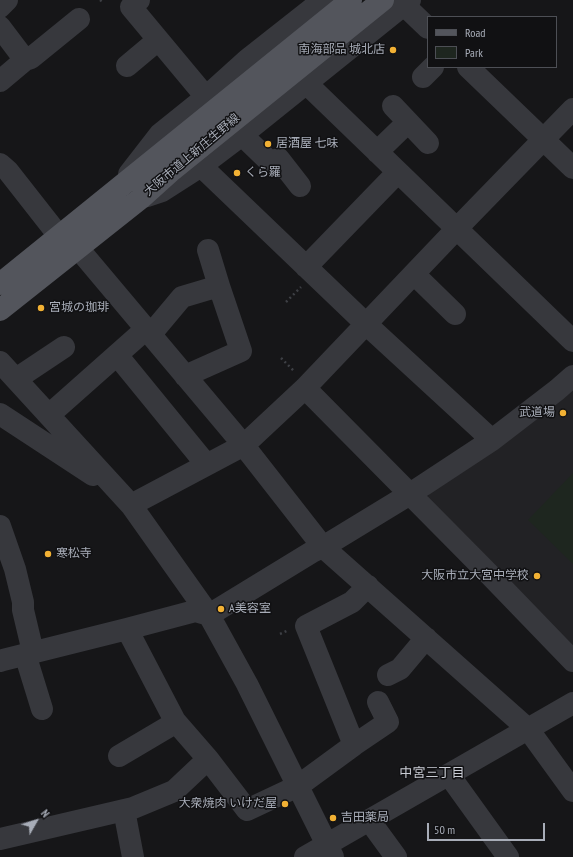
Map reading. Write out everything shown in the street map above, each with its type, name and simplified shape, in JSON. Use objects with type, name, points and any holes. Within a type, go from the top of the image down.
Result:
[{"type":"main road","name":"大阪市道上新庄生野線","points":[[0,284],[140,199],[197,148],[351,0]]},
{"type":"main road","name":"大阪市道上新庄生野線","points":[[0,310],[68,242],[116,191],[197,148],[383,0]]},
{"type":"street","points":[[0,7],[7,0]]},
{"type":"street","points":[[139,0],[131,7],[206,97]]},
{"type":"street","points":[[116,191],[160,134],[206,97],[247,60],[323,0]]},
{"type":"street","points":[[427,27],[407,2],[242,135],[197,148],[306,267],[492,440]]},
{"type":"street","points":[[0,81],[79,19]]},
{"type":"street","points":[[0,27],[25,60]]},
{"type":"street","points":[[127,66],[158,40]]},
{"type":"street","points":[[469,68],[573,168]]},
{"type":"street","points":[[306,83],[573,342]]},
{"type":"street","points":[[393,106],[428,142]]},
{"type":"street","points":[[131,505],[244,445],[305,388],[573,109]]},
{"type":"street","points":[[377,152],[408,122]]},
{"type":"street","points":[[242,135],[270,162],[278,159],[300,186]]},
{"type":"street","points":[[0,164],[8,171],[68,242],[148,332],[244,445],[323,547],[528,729],[573,791]]},
{"type":"street","points":[[306,267],[398,172]]},
{"type":"street","points":[[185,376],[241,352],[208,250]]},
{"type":"street","points":[[414,274],[455,314]]},
{"type":"street","points":[[50,415],[117,355],[148,332],[182,297],[219,286]]},
{"type":"street","points":[[16,379],[64,347]]},
{"type":"street","points":[[117,355],[206,464]]},
{"type":"street","points":[[0,362],[131,505],[209,615],[247,684],[330,851]]},
{"type":"street","points":[[0,661],[195,611],[209,615],[410,494],[492,440],[573,376]]},
{"type":"street","points":[[305,388],[573,661]]},
{"type":"street","points":[[0,414],[98,478],[108,479]]},
{"type":"street","points":[[0,526],[15,569],[23,602],[29,653],[42,709]]},
{"type":"street","points":[[354,745],[306,626],[352,602],[368,586]]},
{"type":"street","points":[[127,629],[175,721],[208,759],[247,810],[298,786],[388,722],[378,702]]},
{"type":"street","points":[[388,675],[400,669],[426,638]]},
{"type":"street","points":[[305,857],[330,851],[369,820],[573,703]]},
{"type":"street","points":[[119,756],[168,727],[175,721]]},
{"type":"street","points":[[0,839],[133,808],[174,791],[208,759]]},
{"type":"street","points":[[449,775],[508,857]]},
{"type":"street","points":[[124,810],[133,857]]},
{"type":"street","points":[[369,820],[396,857]]},
{"type":"shaded area","name":"大阪市立大宮中学校","points":[[573,388],[573,650],[427,502],[429,490]]},
{"type":"green space","points":[[573,473],[573,564],[528,520]]},
{"type":"place","name":"南海部品 城北店","points":[[393,50]]},
{"type":"place","name":"居酒屋 七味","points":[[268,144]]},
{"type":"place","name":"くら羅","points":[[237,173]]},
{"type":"place","name":"宮城の珈琲","points":[[41,308]]},
{"type":"place","name":"武道場","points":[[563,413]]},
{"type":"place","name":"寒松寺","points":[[48,554]]},
{"type":"place","name":"大阪市立大宮中学校","points":[[537,576]]},
{"type":"place","name":"A美容室","points":[[221,609]]},
{"type":"place","name":"大衆焼肉 いけだ屋","points":[[285,804]]},
{"type":"place","name":"吉田薬局","points":[[333,818]]},
{"type":"district","name":"中宮三丁目","points":[[432,773]]}]
